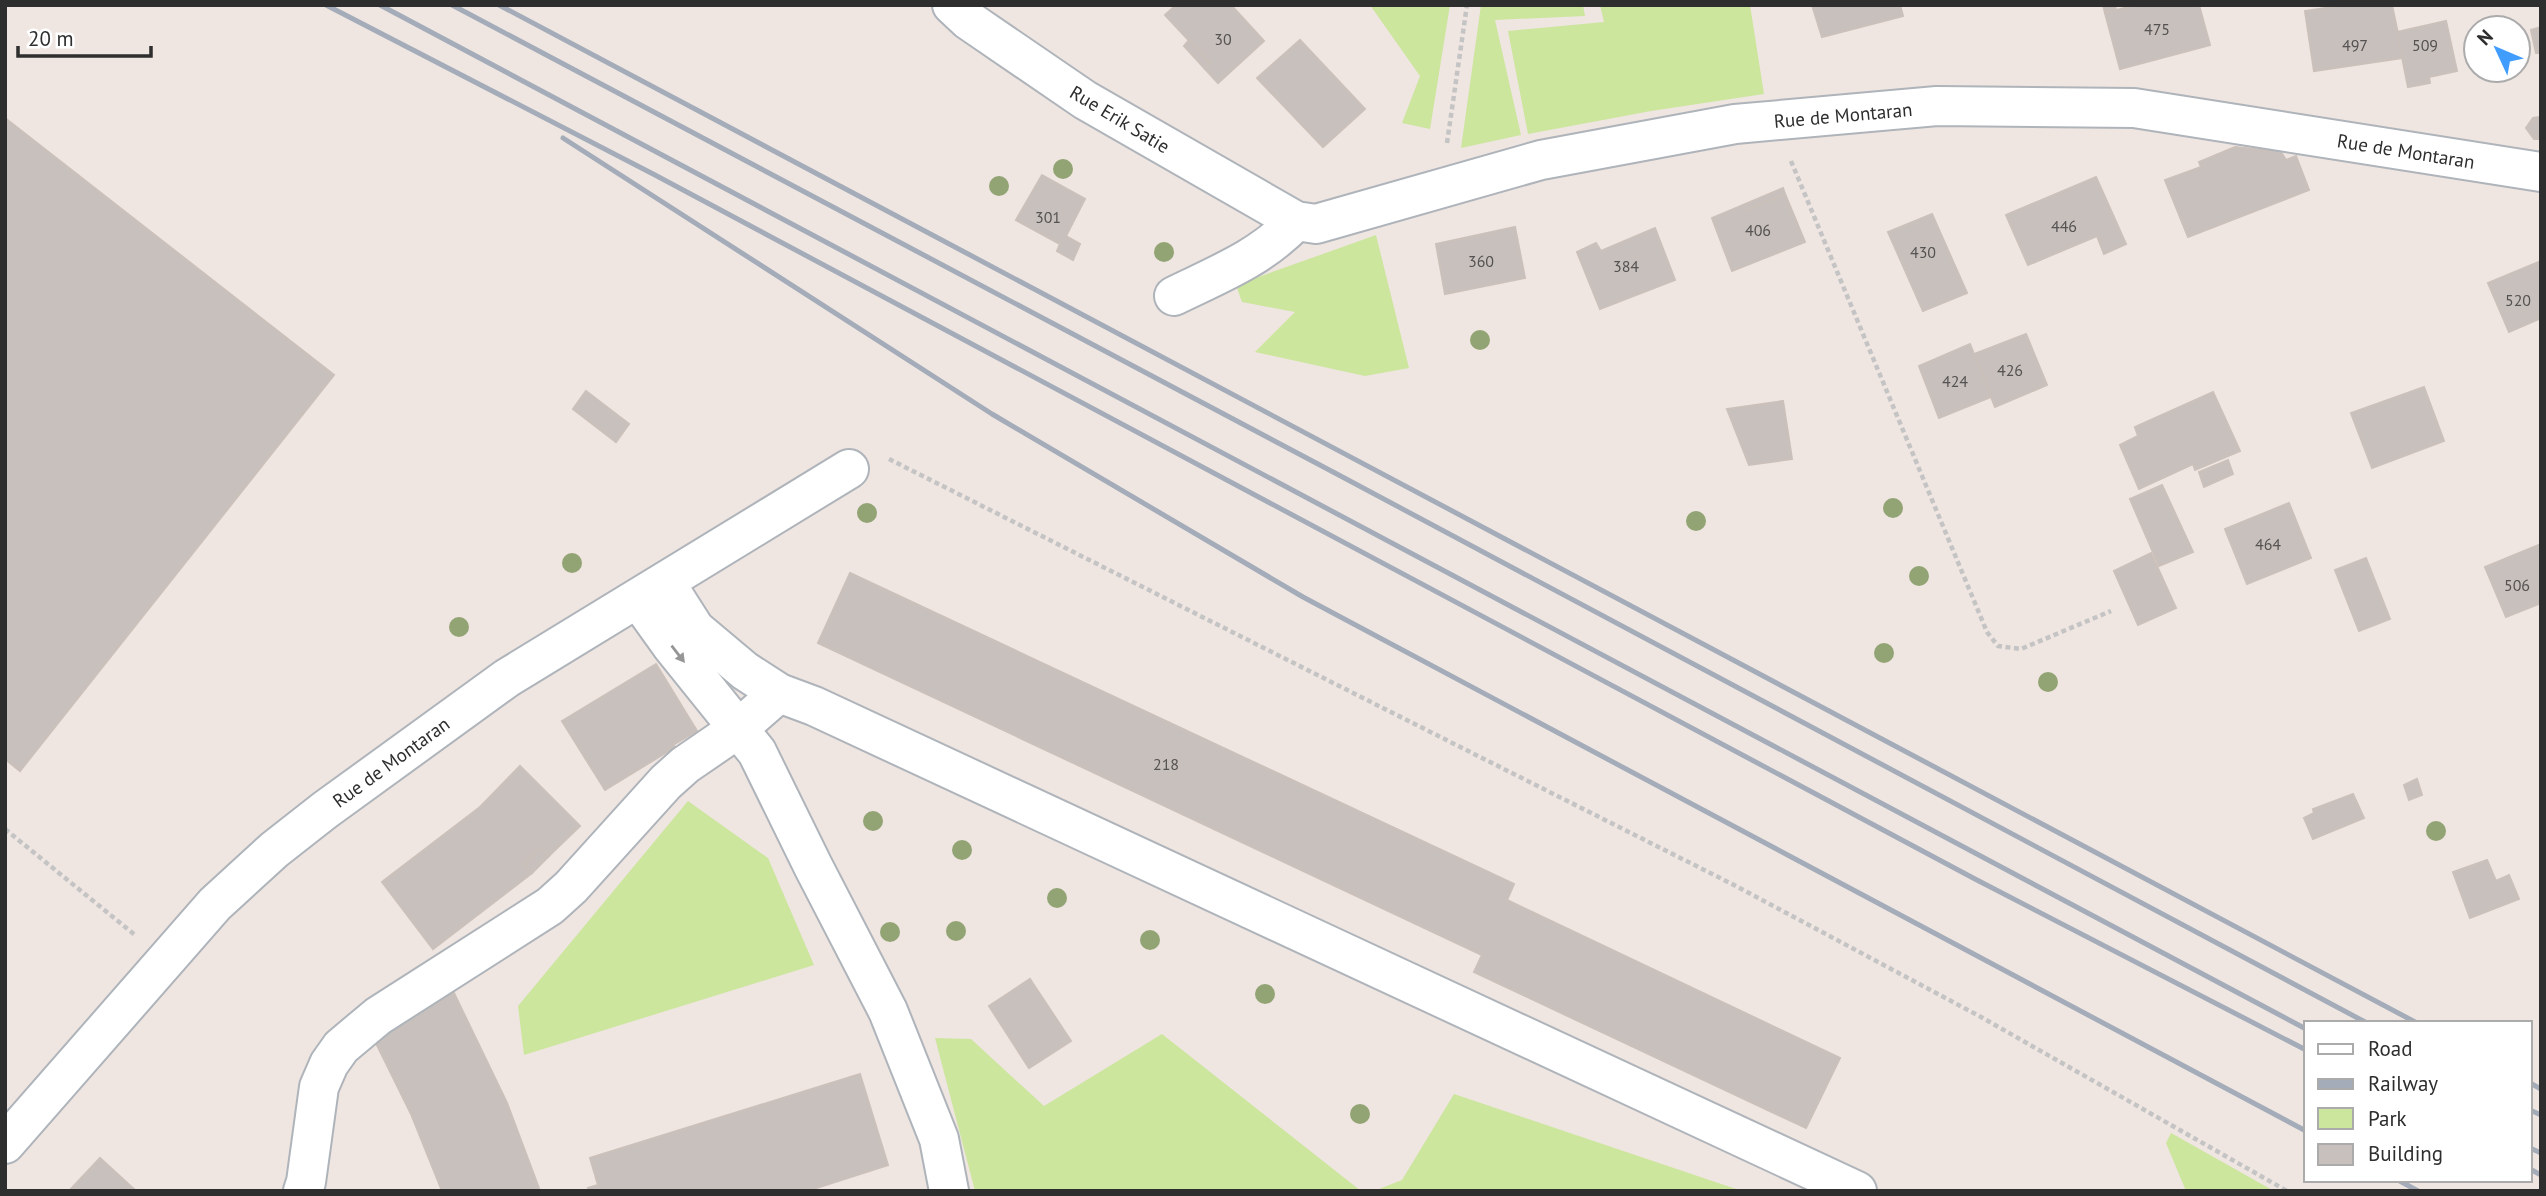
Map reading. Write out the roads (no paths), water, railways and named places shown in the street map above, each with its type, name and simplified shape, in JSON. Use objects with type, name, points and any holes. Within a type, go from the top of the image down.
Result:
[{"type":"street","name":"Rue Erik Satie","points":[[951,5],[968,20],[1085,100],[1296,222]]},
{"type":"street","name":"Rue de Montaran","points":[[1296,222],[1316,224],[1541,160],[1735,124],[1937,106],[2134,108],[2541,172]]},
{"type":"street","points":[[1174,296],[1257,255],[1296,222]]},
{"type":"street","name":"Rue de Montaran","points":[[5,1144],[215,904],[274,850],[507,678],[864,461]]},
{"type":"street","points":[[651,591],[746,671],[779,693],[814,706],[1857,1191]]},
{"type":"street","points":[[651,591],[671,645],[757,752],[888,1011],[939,1139],[949,1191]]},
{"type":"street","points":[[303,1191],[319,1087],[328,1065],[341,1046],[378,1016],[550,906],[571,887],[675,774],[739,728],[779,693]]},
{"type":"railway","points":[[326,5],[655,175],[1975,879],[2304,1049]]},
{"type":"railway","points":[[380,5],[2304,1028]]},
{"type":"railway","points":[[452,5],[2363,1021]]},
{"type":"railway","points":[[499,5],[2413,1021]]},
{"type":"railway","points":[[563,138],[992,414],[1303,597],[2304,1130]]},
{"type":"railway","points":[[2532,1084],[2541,1089]]},
{"type":"railway","points":[[2532,1111],[2541,1115]]},
{"type":"railway","points":[[2532,1149],[2541,1153]]},
{"type":"railway","points":[[2532,1170],[2541,1175]]},
{"type":"railway","points":[[2402,1182],[2418,1191]]}]
